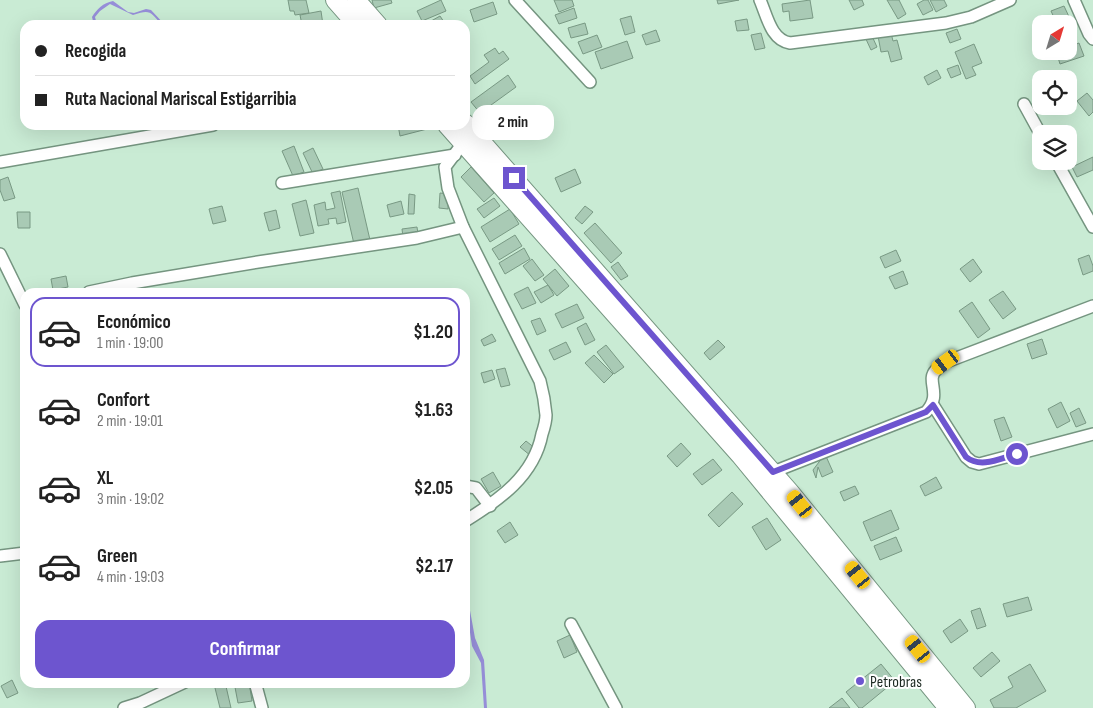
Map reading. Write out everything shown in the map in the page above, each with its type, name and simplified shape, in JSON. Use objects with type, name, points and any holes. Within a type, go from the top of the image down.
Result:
[{"type":"highway","points":[[335,0],[353,20]]},
{"type":"highway","points":[[356,0],[374,20]]},
{"type":"highway","points":[[470,129],[773,472],[966,708]]},
{"type":"highway","points":[[450,130],[459,149],[746,462],[948,708]]},
{"type":"street","points":[[515,0],[590,82]]},
{"type":"street","points":[[760,0],[777,37],[783,42],[790,43],[946,23],[971,17],[1010,0]]},
{"type":"street","points":[[1074,0],[1093,39]]},
{"type":"street","points":[[1024,104],[1036,125]]},
{"type":"street","points":[[0,162],[184,130]]},
{"type":"street","points":[[282,183],[459,149]]},
{"type":"street","points":[[459,149],[445,167],[448,188],[463,227],[540,381],[546,418],[541,440],[532,463],[516,485],[490,506],[470,518]]},
{"type":"street","points":[[1061,170],[1093,227]]},
{"type":"street","points":[[108,288],[258,262],[417,238],[463,227]]},
{"type":"street","points":[[0,254],[20,294]]},
{"type":"street","points":[[773,472],[926,412],[933,405],[935,397],[932,380],[934,371],[946,362],[1093,306]]},
{"type":"street","points":[[933,405],[966,457],[972,462],[979,464],[1093,434]]},
{"type":"street","points":[[470,487],[476,488],[490,506]]},
{"type":"street","points":[[0,556],[20,554]]},
{"type":"street","points":[[570,624],[616,708]]},
{"type":"street","points":[[124,708],[140,706],[174,688]]},
{"type":"street","points":[[257,688],[262,708]]},
{"type":"shaded area","points":[[113,1],[128,12],[134,13],[146,9],[151,10],[160,20],[147,12],[133,15],[110,4],[100,11],[95,17],[96,20],[93,20],[92,17],[96,11]]},
{"type":"shaded area","points":[[470,610],[475,638],[484,660],[487,708],[484,708],[481,663],[472,646]]},
{"type":"building","points":[[288,0],[306,0],[309,13],[295,15],[294,11],[290,11]]},
{"type":"building","points":[[372,0],[391,0],[392,3],[374,8]]},
{"type":"building","points":[[441,0],[446,11],[422,20],[417,11]]},
{"type":"building","points":[[554,0],[572,0],[574,6],[559,12]]},
{"type":"building","points":[[717,0],[739,0],[718,4]]},
{"type":"building","points":[[810,0],[813,18],[790,21],[789,11],[783,12],[782,4]]},
{"type":"building","points":[[849,0],[862,0],[864,5],[854,10]]},
{"type":"building","points":[[887,0],[899,0],[906,14],[898,19]]},
{"type":"building","points":[[928,0],[933,10],[923,15],[917,4]]},
{"type":"building","points":[[930,0],[944,0],[947,6],[936,12]]},
{"type":"building","points":[[493,2],[497,14],[474,22],[470,10]]},
{"type":"building","points":[[1064,6],[1068,15],[1053,15],[1051,11]]},
{"type":"building","points":[[574,8],[577,18],[559,24],[555,15]]},
{"type":"building","points":[[321,11],[322,20],[301,20],[300,15]]},
{"type":"building","points":[[440,16],[443,20],[433,20]]},
{"type":"building","points":[[631,16],[635,32],[625,35],[620,19]]},
{"type":"building","points":[[747,19],[749,30],[737,31],[735,21]]},
{"type":"building","points":[[585,23],[588,34],[571,38],[568,28]]},
{"type":"building","points":[[957,29],[961,39],[950,43],[946,33]]},
{"type":"building","points":[[656,30],[660,41],[646,45],[642,35]]},
{"type":"building","points":[[761,33],[765,48],[755,50],[751,35]]},
{"type":"building","points":[[891,33],[893,41],[897,40],[902,59],[891,62],[888,51],[881,52],[878,36]]},
{"type":"building","points":[[871,34],[877,47],[871,50],[865,37]]},
{"type":"building","points":[[597,35],[602,47],[583,54],[578,42]]},
{"type":"building","points":[[627,41],[633,58],[601,69],[595,52]]},
{"type":"building","points":[[1078,43],[1084,56],[1078,58]]},
{"type":"building","points":[[974,44],[982,63],[972,67],[976,75],[966,79],[955,52]]},
{"type":"building","points":[[495,48],[499,54],[503,51],[509,59],[475,84],[470,76],[489,62],[484,55]]},
{"type":"building","points":[[1059,60],[1072,60],[1060,64]]},
{"type":"building","points":[[958,65],[961,74],[951,78],[947,69]]},
{"type":"building","points":[[937,70],[941,78],[928,85],[924,77]]},
{"type":"building","points":[[508,75],[516,87],[480,113],[471,102]]},
{"type":"building","points":[[1087,93],[1093,100],[1093,112],[1089,116],[1077,101]]},
{"type":"building","points":[[399,130],[423,130],[400,136]]},
{"type":"building","points":[[294,146],[304,172],[293,176],[282,151]]},
{"type":"building","points":[[313,148],[323,169],[313,174],[303,153]]},
{"type":"building","points":[[1093,157],[1093,170],[1077,177],[1074,170],[1077,170],[1077,165]]},
{"type":"building","points":[[471,167],[494,193],[484,202],[461,177]]},
{"type":"building","points":[[575,169],[581,183],[561,192],[555,178]]},
{"type":"building","points":[[8,177],[15,198],[4,201],[0,190],[0,180]]},
{"type":"building","points":[[358,188],[370,240],[354,244],[342,192]]},
{"type":"building","points":[[340,191],[346,222],[337,224],[336,218],[328,219],[329,224],[318,226],[314,205],[325,202],[326,210],[335,208],[331,193]]},
{"type":"building","points":[[440,193],[449,194],[448,209],[439,208]]},
{"type":"building","points":[[409,194],[415,195],[414,214],[408,214]]},
{"type":"building","points":[[494,198],[500,206],[484,218],[477,209]]},
{"type":"building","points":[[306,200],[314,233],[300,236],[292,204]]},
{"type":"building","points":[[401,201],[404,214],[390,217],[387,205]]},
{"type":"building","points":[[222,206],[226,221],[213,224],[209,209]]},
{"type":"building","points":[[585,206],[593,212],[582,224],[575,218]]},
{"type":"building","points":[[510,209],[519,224],[490,242],[481,227]]},
{"type":"building","points":[[276,210],[280,228],[269,231],[264,213]]},
{"type":"building","points":[[17,212],[30,212],[30,228],[18,228]]},
{"type":"building","points":[[595,223],[622,253],[611,263],[584,233]]},
{"type":"building","points":[[417,227],[418,234],[403,237],[402,229]]},
{"type":"building","points":[[515,235],[522,246],[499,260],[492,249]]},
{"type":"building","points":[[524,248],[530,259],[505,274],[499,263]]},
{"type":"building","points":[[896,250],[901,261],[885,268],[880,257]]},
{"type":"building","points":[[1089,255],[1093,271],[1083,275],[1078,259]]},
{"type":"building","points":[[532,259],[544,275],[535,281],[523,266]]},
{"type":"building","points":[[973,259],[982,272],[970,282],[960,269]]},
{"type":"building","points":[[618,262],[628,276],[621,280],[611,267]]},
{"type":"building","points":[[555,269],[569,286],[557,296],[543,279]]},
{"type":"building","points":[[903,271],[908,284],[895,289],[889,277]]},
{"type":"building","points":[[66,276],[68,287],[53,288],[51,279]]},
{"type":"building","points":[[548,285],[554,295],[541,303],[534,292]]},
{"type":"building","points":[[528,287],[536,303],[522,309],[514,294]]},
{"type":"building","points":[[1003,291],[1016,309],[1003,319],[989,300]]},
{"type":"building","points":[[972,302],[990,329],[978,338],[959,311]]},
{"type":"building","points":[[577,304],[584,318],[562,328],[555,314]]},
{"type":"building","points":[[540,318],[546,331],[537,335],[531,321]]},
{"type":"building","points":[[586,323],[595,340],[585,345],[577,328]]},
{"type":"building","points":[[492,334],[496,341],[484,346],[481,340]]},
{"type":"building","points":[[1042,339],[1047,354],[1032,359],[1027,344]]},
{"type":"building","points":[[718,340],[725,347],[710,360],[704,353]]},
{"type":"building","points":[[566,342],[571,352],[554,360],[549,350]]},
{"type":"building","points":[[606,345],[624,367],[614,374],[597,352]]},
{"type":"building","points":[[594,355],[613,374],[604,383],[585,363]]},
{"type":"building","points":[[505,368],[510,385],[501,387],[496,370]]},
{"type":"building","points":[[492,370],[495,379],[484,383],[481,373]]},
{"type":"building","points":[[1061,402],[1070,421],[1057,428],[1048,409]]},
{"type":"building","points":[[1079,408],[1086,423],[1076,427],[1070,413]]},
{"type":"building","points":[[1004,417],[1012,437],[1001,441],[994,420]]},
{"type":"building","points":[[526,441],[536,449],[531,456],[520,447]]},
{"type":"building","points":[[681,443],[691,454],[677,467],[667,456]]},
{"type":"building","points":[[825,454],[833,472],[822,477],[818,467],[816,478],[813,470]]},
{"type":"building","points":[[713,459],[722,470],[702,485],[693,474]]},
{"type":"building","points":[[493,472],[501,486],[489,493],[481,479]]},
{"type":"building","points":[[936,477],[942,488],[925,496],[920,486]]},
{"type":"building","points":[[855,486],[859,494],[844,501],[840,492]]},
{"type":"building","points":[[732,492],[743,504],[719,527],[708,515]]},
{"type":"building","points":[[891,510],[899,529],[871,541],[863,522]]},
{"type":"building","points":[[767,518],[781,540],[766,550],[752,527]]},
{"type":"building","points":[[510,522],[518,535],[505,543],[497,531]]},
{"type":"building","points":[[896,537],[902,551],[880,560],[874,546]]},
{"type":"building","points":[[1028,597],[1032,610],[1007,617],[1003,604]]},
{"type":"building","points":[[980,608],[986,626],[977,629],[971,611]]},
{"type":"building","points":[[960,619],[968,631],[951,643],[943,631]]},
{"type":"building","points":[[570,635],[577,652],[564,658],[557,641]]},
{"type":"building","points":[[992,652],[1000,661],[981,677],[973,668]]},
{"type":"building","points":[[881,664],[895,681],[862,708],[859,708],[846,692]]},
{"type":"building","points":[[1030,664],[1046,691],[1016,708],[994,708],[990,700],[1013,687],[1008,677]]},
{"type":"building","points":[[12,680],[18,693],[7,698],[1,686]]},
{"type":"building","points":[[215,688],[226,688],[231,708],[220,708]]},
{"type":"building","points":[[235,688],[250,688],[252,701],[238,703]]},
{"type":"building","points":[[842,698],[850,708],[829,708]]},
{"type":"place","name":"Petrobras","points":[[860,681]]},
{"type":"route","points":[[514,178],[773,472],[926,412],[933,405],[966,457],[972,462],[979,464],[1017,454]]}]
